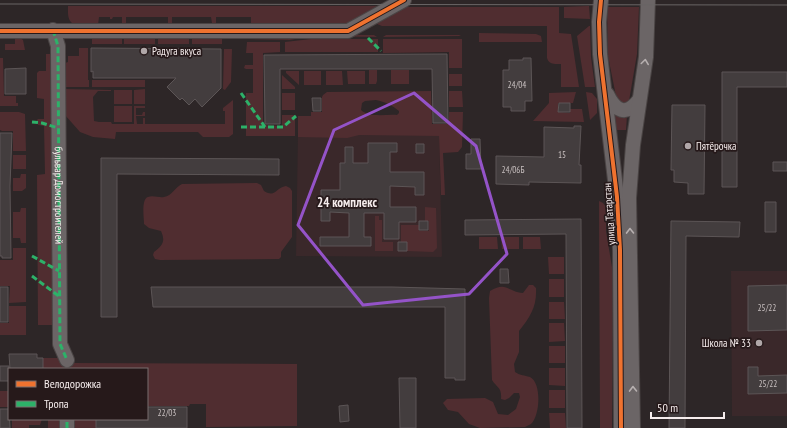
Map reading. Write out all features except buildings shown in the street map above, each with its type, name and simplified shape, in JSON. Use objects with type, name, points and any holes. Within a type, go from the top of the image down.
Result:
[{"type":"street","points":[[0,31],[348,31],[404,0]]},
{"type":"street","points":[[590,0],[599,22]]},
{"type":"street","name":"улица Татарстан","points":[[601,0],[599,22],[600,54],[618,197],[620,250],[621,428]]},
{"type":"street","name":"улица Татарстан","points":[[634,428],[629,198],[633,145],[646,57],[648,0]]},
{"type":"street","points":[[648,22],[659,0]]},
{"type":"street","name":"бульвар Домостроителей","points":[[53,30],[58,46],[60,344],[67,360]]},
{"type":"street","points":[[605,90],[611,103],[616,108],[623,110],[630,109],[639,100]]},
{"type":"street","points":[[612,147],[618,137],[623,136],[628,138],[633,145]]},
{"type":"highlighted area","points":[[414,93],[476,146],[507,254],[469,294],[363,305],[298,225],[334,130]]},
{"type":"shaded area","points":[[68,6],[382,6],[347,25],[251,26],[251,17],[216,17],[216,23],[212,23],[211,17],[172,17],[172,23],[168,23],[168,17],[126,17],[126,23],[122,23],[122,17],[113,17],[110,19],[110,17],[99,17],[98,25],[75,25],[69,19]]},
{"type":"shaded area","points":[[589,6],[590,19],[564,18],[564,7]]},
{"type":"shaded area","points":[[401,7],[559,7],[559,33],[571,34],[579,87],[561,87],[561,64],[551,63],[547,58],[547,26],[382,26],[377,24],[377,22]]},
{"type":"shaded area","points":[[607,7],[639,7],[637,54],[629,101],[624,105],[617,101],[608,56]]},
{"type":"shaded area","points":[[589,26],[595,87],[585,87],[577,36]]},
{"type":"shaded area","points":[[479,33],[536,34],[541,36],[542,42],[479,42]]},
{"type":"shaded area","points":[[15,34],[23,40],[25,50],[5,50],[5,44],[15,44]]},
{"type":"shaded area","points":[[254,34],[374,35],[377,37],[311,36],[290,40],[248,39]]},
{"type":"shaded area","points":[[386,35],[459,35],[461,36],[383,37]]},
{"type":"shaded area","points":[[122,38],[122,44],[92,44],[92,39]]},
{"type":"shaded area","points":[[124,38],[155,38],[155,44],[124,44]]},
{"type":"shaded area","points":[[189,38],[189,44],[158,44],[158,39]]},
{"type":"shaded area","points":[[192,38],[222,38],[222,44],[192,44]]},
{"type":"shaded area","points":[[311,39],[378,39],[378,52],[285,52],[285,42]]},
{"type":"shaded area","points":[[383,39],[462,39],[462,68],[449,68],[449,52],[383,53]]},
{"type":"shaded area","points":[[247,42],[280,42],[280,52],[263,53],[263,125],[282,126],[282,115],[295,115],[295,136],[246,136],[246,93],[253,93],[253,69],[244,68],[245,65],[253,65],[253,53],[246,53]]},
{"type":"shaded area","points":[[79,48],[88,48],[89,87],[65,87],[65,63],[68,62],[68,56],[79,56]]},
{"type":"shaded area","points":[[224,49],[232,49],[231,82],[225,90],[223,89]]},
{"type":"shaded area","points":[[46,54],[52,54],[53,325],[38,325],[37,175],[45,174],[44,126],[38,125],[37,120],[44,119],[44,99],[37,98],[37,73],[39,71],[46,71]]},
{"type":"shaded area","points":[[0,58],[3,58],[4,96],[16,96],[16,103],[18,103],[18,106],[0,106]]},
{"type":"shaded area","points":[[369,70],[377,70],[376,84],[369,84]]},
{"type":"shaded area","points":[[391,70],[409,70],[409,84],[391,84]]},
{"type":"shaded area","points":[[286,71],[299,71],[299,85],[286,73]]},
{"type":"shaded area","points":[[304,71],[321,71],[321,85],[304,85]]},
{"type":"shaded area","points":[[326,71],[342,71],[343,85],[326,85]]},
{"type":"shaded area","points":[[347,71],[365,71],[365,84],[348,84]]},
{"type":"shaded area","points":[[449,74],[462,74],[462,86],[449,86]]},
{"type":"shaded area","points":[[282,75],[295,87],[295,89],[282,89]]},
{"type":"shaded area","points":[[92,80],[145,80],[145,87],[92,87]]},
{"type":"shaded area","points":[[65,89],[111,90],[98,91],[93,97],[94,121],[111,122],[112,124],[134,124],[134,106],[145,106],[145,108],[136,108],[136,115],[142,115],[143,112],[145,112],[145,116],[136,116],[137,124],[143,124],[143,118],[145,118],[145,124],[225,124],[225,111],[223,111],[223,108],[233,100],[233,134],[229,137],[203,137],[198,132],[116,132],[115,139],[93,137],[80,132],[65,115]]},
{"type":"shaded area","points":[[145,89],[145,104],[134,104],[134,90]]},
{"type":"shaded area","points":[[114,90],[132,90],[132,104],[114,104]]},
{"type":"shaded area","points":[[431,91],[432,124],[449,124],[449,112],[463,112],[462,147],[458,152],[443,153],[445,195],[441,195],[439,136],[359,135],[347,138],[298,137],[298,116],[311,116],[311,112],[322,112],[322,97],[327,92]],"holes":[[[376,100],[394,107],[399,111],[399,113],[397,115],[373,115],[361,110],[362,103],[365,101]]]},
{"type":"shaded area","points":[[449,91],[462,91],[463,107],[449,107]]},
{"type":"shaded area","points":[[576,92],[573,103],[558,103],[558,112],[570,113],[570,109],[582,109],[584,122],[533,121],[549,103],[549,93]]},
{"type":"shaded area","points":[[586,92],[592,93],[597,99],[597,113],[590,120]]},
{"type":"shaded area","points":[[282,93],[295,93],[295,110],[282,110]]},
{"type":"shaded area","points":[[114,106],[132,106],[132,122],[114,122]]},
{"type":"shaded area","points":[[0,112],[19,112],[25,114],[26,151],[13,151],[13,131],[0,130]]},
{"type":"shaded area","points":[[614,113],[627,115],[626,130],[616,130]]},
{"type":"shaded area","points":[[298,133],[439,135],[442,256],[296,256]]},
{"type":"shaded area","points":[[13,155],[26,155],[26,169],[13,169]]},
{"type":"shaded area","points":[[21,174],[26,174],[26,188],[22,191],[13,191],[13,178],[20,178]]},
{"type":"shaded area","points":[[257,183],[261,185],[264,191],[268,193],[273,193],[286,186],[292,191],[292,237],[281,252],[281,257],[279,259],[155,259],[153,255],[154,252],[161,246],[163,238],[161,231],[149,228],[144,224],[143,213],[144,201],[146,198],[150,196],[167,196],[182,184]]},
{"type":"shaded area","points":[[599,201],[606,207],[606,231],[613,273],[612,428],[600,428]]},
{"type":"shaded area","points":[[425,207],[436,208],[437,248],[433,252],[407,251],[407,242],[401,242],[401,225],[419,225],[419,231],[429,231],[429,221],[425,221]]},
{"type":"shaded area","points":[[21,208],[26,208],[26,243],[21,243],[20,238],[13,238],[13,212],[20,212]]},
{"type":"shaded area","points":[[375,216],[379,216],[379,220],[382,220],[382,242],[393,242],[393,251],[375,251]]},
{"type":"shaded area","points":[[479,237],[497,237],[498,249],[479,249]]},
{"type":"shaded area","points":[[501,237],[519,237],[519,249],[502,249]]},
{"type":"shaded area","points":[[523,237],[540,237],[541,249],[523,249]]},
{"type":"shaded area","points":[[13,248],[26,248],[26,302],[9,303],[10,286],[0,286],[0,260],[13,260]]},
{"type":"shaded area","points":[[548,257],[564,257],[564,274],[549,274]]},
{"type":"shaded area","name":"Школа № 33","points":[[731,271],[787,271],[787,416],[732,416]]},
{"type":"shaded area","points":[[549,279],[564,279],[564,297],[549,297]]},
{"type":"shaded area","points":[[529,285],[533,285],[536,288],[535,301],[532,311],[519,331],[519,352],[514,364],[515,372],[530,377],[534,380],[538,392],[538,407],[534,420],[531,424],[525,427],[480,428],[469,424],[458,412],[448,410],[443,403],[447,399],[485,398],[493,402],[498,414],[508,415],[516,409],[520,397],[519,393],[514,393],[505,400],[501,399],[500,390],[492,380],[489,298],[490,291],[496,288],[504,287],[523,293]]},
{"type":"shaded area","points":[[549,302],[564,302],[565,319],[549,319]]},
{"type":"shaded area","points":[[9,306],[26,306],[26,335],[0,335],[0,323],[9,323]]},
{"type":"shaded area","points":[[549,323],[564,323],[565,341],[549,342]]},
{"type":"shaded area","points":[[549,346],[565,346],[565,363],[549,363]]},
{"type":"shaded area","points":[[43,358],[65,358],[64,368],[43,368]]},
{"type":"shaded area","points":[[70,363],[297,364],[297,426],[206,427],[206,404],[190,404],[189,406],[148,406],[148,368],[70,368]]},
{"type":"shaded area","points":[[549,368],[565,368],[565,386],[549,385]]},
{"type":"shaded area","points":[[549,390],[565,390],[565,408],[549,408]]},
{"type":"shaded area","points":[[0,391],[8,391],[8,407],[0,407]]},
{"type":"shaded area","points":[[549,413],[565,413],[566,428],[550,428]]},
{"type":"shaded area","points":[[12,420],[42,420],[40,425],[29,425],[29,428],[12,428]]},
{"type":"shaded area","points":[[48,420],[64,420],[60,428],[48,428]]},
{"type":"shaded area","points":[[70,420],[96,420],[96,428],[70,428]]},
{"type":"tram line","points":[[0,4],[787,5]]},
{"type":"marked path","points":[[53,30],[58,46],[60,344],[67,360]]},
{"type":"marked path","points":[[368,38],[381,51]]},
{"type":"marked path","points":[[241,93],[265,127]]},
{"type":"marked path","points":[[241,127],[283,127],[296,116]]},
{"type":"marked path","points":[[32,122],[42,123],[58,128]]},
{"type":"marked path","points":[[32,256],[59,271]]},
{"type":"marked path","points":[[32,276],[60,297]]},
{"type":"marked path","points":[[67,420],[67,428]]},
{"type":"cycle path","points":[[0,31],[348,31],[404,0]]},
{"type":"cycle path","points":[[601,0],[599,22],[600,54],[617,197],[620,250],[621,428]]},
{"type":"place","name":"Радуга вкуса","points":[[144,51]]},
{"type":"place","name":"Пятёрочка","points":[[688,146]]},
{"type":"place","name":"Школа № 33","points":[[759,343]]},
{"type":"district","name":"24 комплекс","points":[[347,202]]}]
